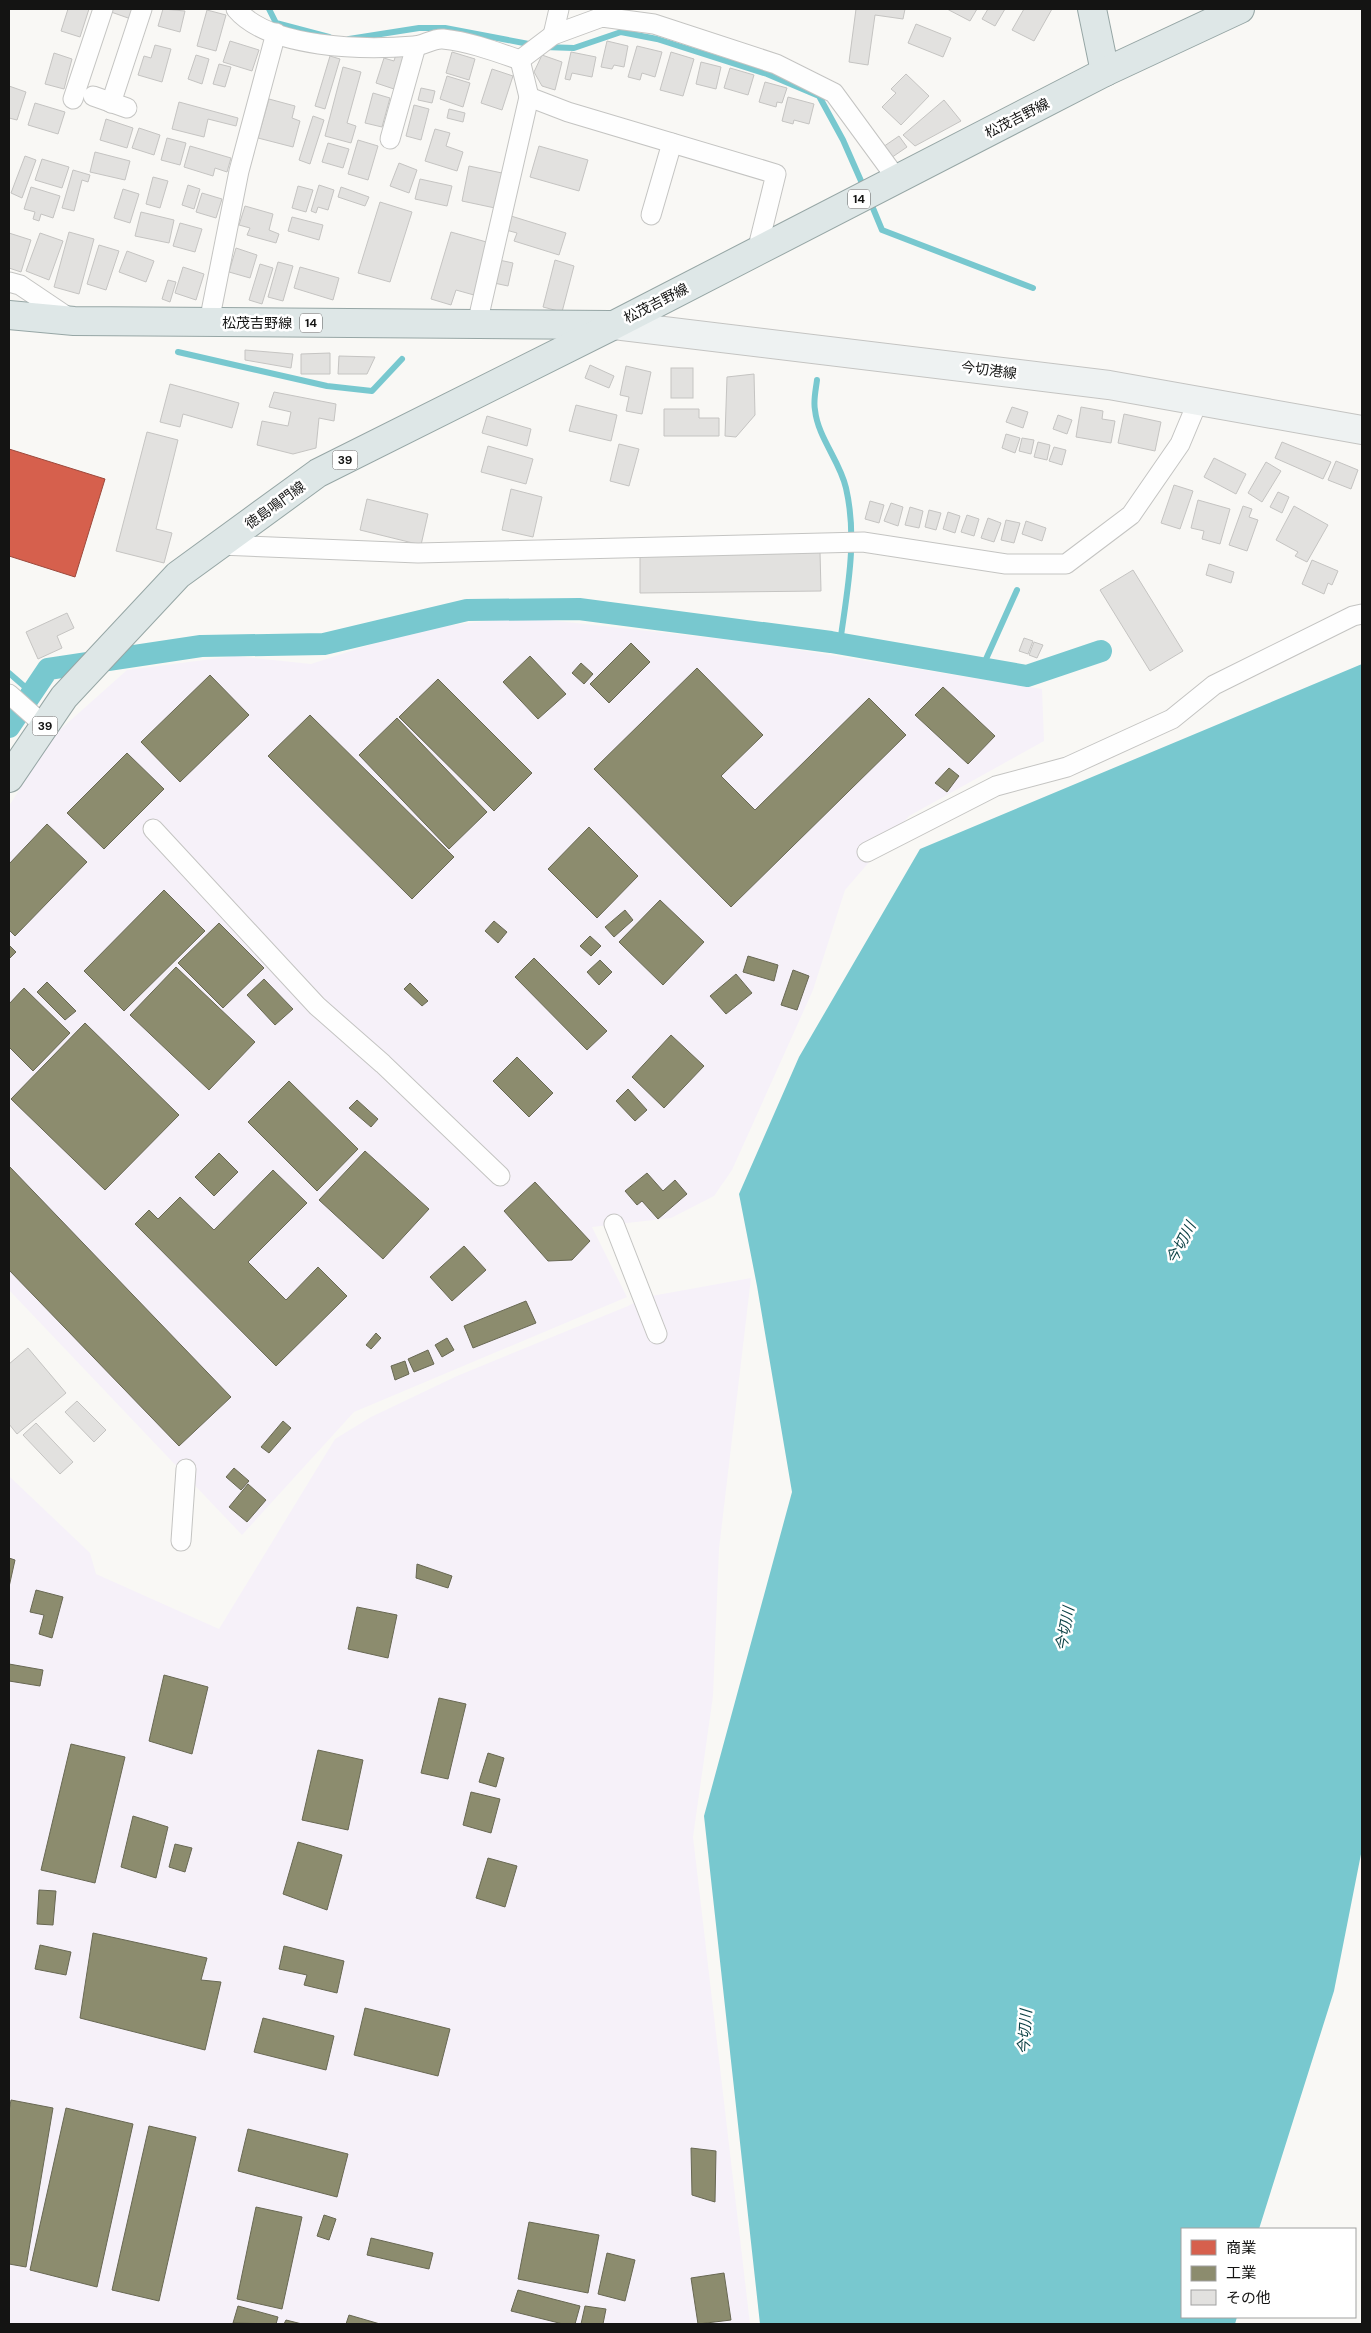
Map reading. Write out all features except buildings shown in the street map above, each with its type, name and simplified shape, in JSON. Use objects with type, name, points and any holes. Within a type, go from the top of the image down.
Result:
[{"type":"main road","points":[[1092,9],[1105,72]]},
{"type":"main road","name":"松茂吉野線","points":[[9,315],[74,321],[614,325],[1105,72],[1240,9]]},
{"type":"main road","name":"今切港線","points":[[614,325],[1109,385],[1362,430]]},
{"type":"main road","name":"徳島鳴門線","points":[[9,778],[64,697],[178,576],[318,473],[614,325]]},
{"type":"street","points":[[73,99],[103,9]]},
{"type":"street","points":[[111,102],[142,9]]},
{"type":"street","points":[[553,35],[559,9]]},
{"type":"street","points":[[238,10],[243,17],[264,30],[312,44],[416,46],[440,39],[482,46],[520,60]]},
{"type":"street","points":[[520,60],[553,35],[602,17],[654,24],[776,64],[834,93],[897,180]]},
{"type":"street","points":[[209,322],[239,171],[276,34]]},
{"type":"street","points":[[390,139],[416,46]]},
{"type":"street","points":[[478,324],[529,97],[520,60]]},
{"type":"street","points":[[529,97],[568,112],[776,174],[757,251]]},
{"type":"street","points":[[651,215],[672,143]]},
{"type":"street","points":[[9,282],[20,285],[74,321]]},
{"type":"street","points":[[220,545],[418,553],[863,542],[1006,564],[1066,564],[1132,515],[1180,444],[1198,401]]},
{"type":"street","points":[[867,852],[996,786],[1067,768],[1172,719],[1214,685],[1352,616],[1362,614]]},
{"type":"street","points":[[10,695],[45,726]]},
{"type":"street","points":[[152,829],[316,1006],[383,1064],[500,1176]]},
{"type":"street","points":[[614,1224],[657,1334]]},
{"type":"street","points":[[181,1541],[186,1469]]},
{"type":"shaded area","points":[[521,617],[749,642],[1042,689],[1044,741],[909,816],[845,890],[813,990],[732,1170],[714,1196],[671,1218],[592,1227],[627,1297],[354,1412],[242,1535],[9,1290],[9,806],[53,736],[127,670],[235,656],[311,664],[418,629]]},
{"type":"shaded area","points":[[751,1278],[719,1549],[713,1696],[693,1837],[750,2324],[9,2324],[9,1476],[90,1553],[96,1574],[219,1629],[335,1439],[371,1417],[457,1376],[646,1297]]},
{"type":"water","name":"今切川","points":[[1362,664],[1362,1849],[1334,1991],[1259,2228],[1181,2228],[1181,2318],[1237,2318],[1235,2324],[760,2324],[704,1816],[792,1492],[757,1286],[739,1194],[799,1057],[920,849]]},
{"type":"waterway","points":[[269,9],[276,23],[329,37]]},
{"type":"waterway","points":[[349,39],[419,28],[445,28],[534,45]]},
{"type":"waterway","points":[[544,47],[574,48],[621,32],[657,39],[767,74],[819,96],[843,140],[865,190]]},
{"type":"waterway","points":[[870,201],[882,230],[1033,288]]},
{"type":"waterway","points":[[178,352],[327,386],[372,391],[402,359]]},
{"type":"waterway","points":[[817,380],[814,403],[817,420],[843,478],[851,527],[850,566],[840,643]]},
{"type":"waterway","points":[[982,668],[1017,590]]},
{"type":"waterway","points":[[9,727],[48,669],[201,646],[324,644],[467,610],[579,609],[831,642],[1027,676],[1101,651]]},
{"type":"waterway","points":[[9,673],[32,693]]}]
